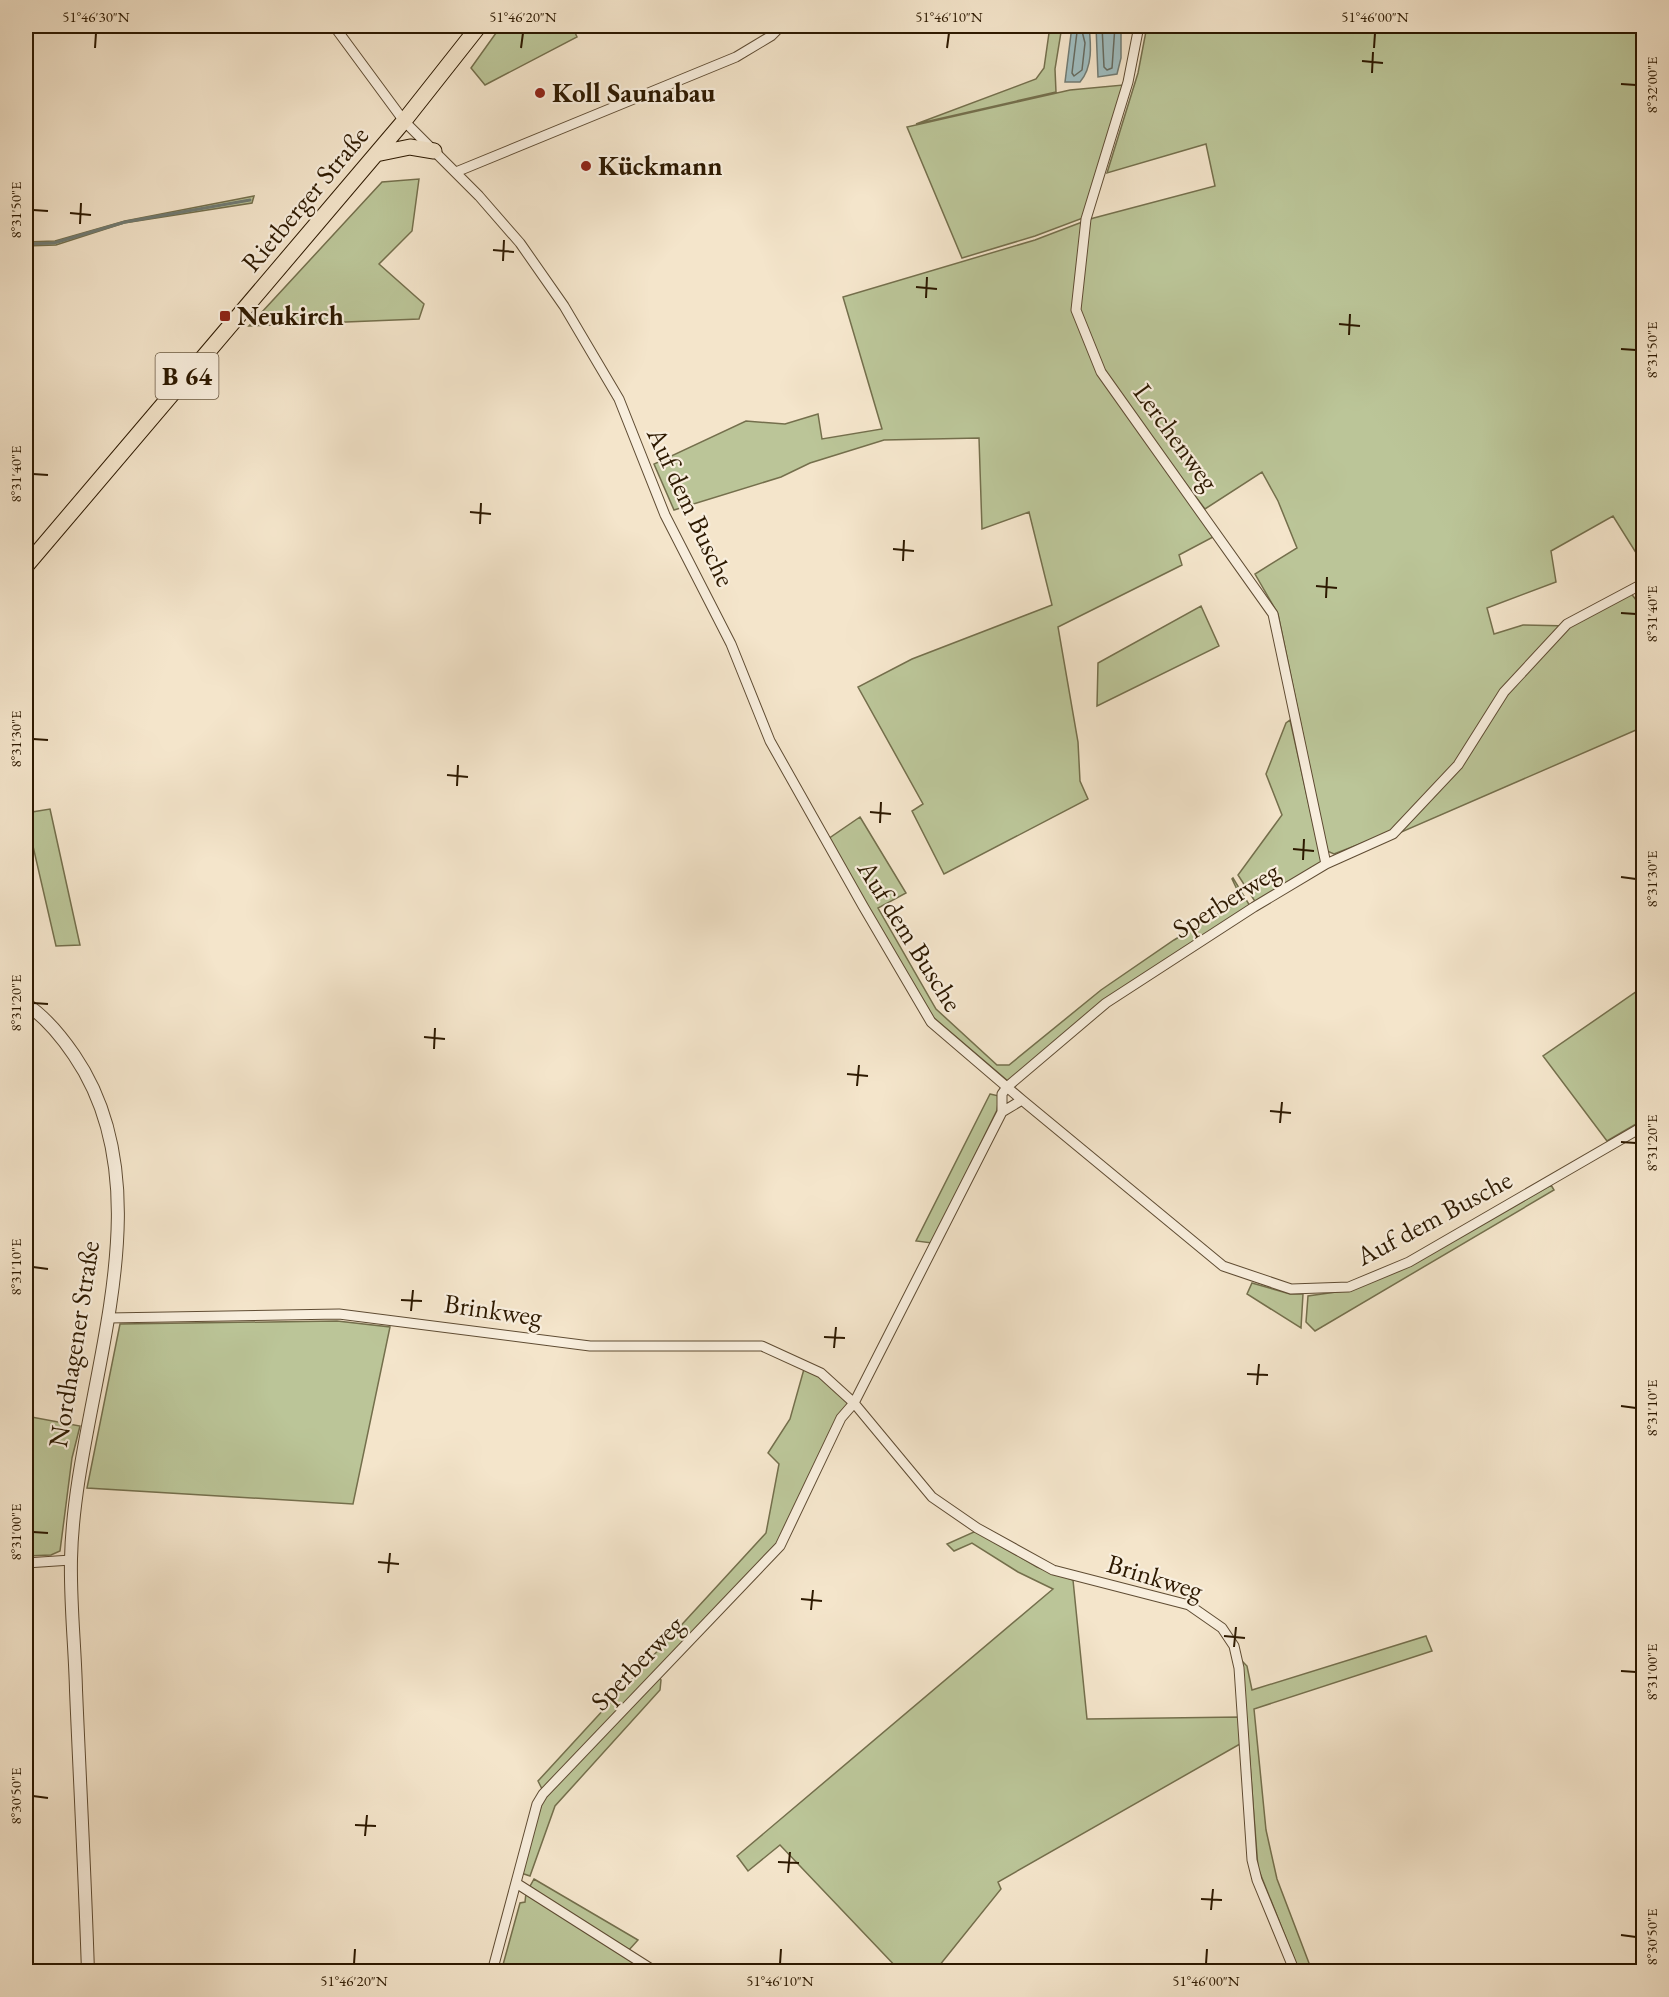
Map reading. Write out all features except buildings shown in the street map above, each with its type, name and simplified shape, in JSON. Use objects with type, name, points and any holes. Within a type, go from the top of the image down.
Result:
[{"type":"main road","name":"Rietberger Straße","points":[[26,566],[404,121],[479,26]]},
{"type":"main road","points":[[376,154],[410,147],[434,151]]},
{"type":"street","name":"Auf dem Busche","points":[[334,26],[381,93],[404,121],[456,172],[520,243],[564,306],[619,399],[665,515],[731,644],[770,741],[931,1022],[1022,1100],[1223,1266],[1291,1289],[1349,1287],[1409,1262],[1644,1126]]},
{"type":"street","points":[[456,172],[736,57],[771,36],[781,26]]},
{"type":"street","name":"Lerchenweg","points":[[1139,26],[1128,82],[1086,219],[1076,310],[1101,372],[1273,614],[1326,864]]},
{"type":"street","name":"Sperberweg","points":[[1007,1087],[1106,1003],[1254,907],[1326,864],[1394,834],[1458,765],[1504,692],[1567,624],[1644,583]]},
{"type":"street","name":"Nordhagener Straße","points":[[26,1004],[59,1035],[84,1070],[104,1114],[113,1144],[119,1204],[108,1318],[76,1484],[71,1560],[88,1971]]},
{"type":"street","points":[[854,1403],[1002,1112],[1002,1094],[1007,1087]]},
{"type":"street","points":[[1002,1112],[1022,1100]]},
{"type":"street","name":"Brinkweg","points":[[108,1318],[339,1314],[590,1346],[762,1346],[821,1373],[854,1403],[932,1497],[977,1528],[1053,1570],[1189,1605],[1222,1628],[1234,1646],[1239,1668],[1252,1860],[1257,1880],[1294,1971]]},
{"type":"street","name":"Sperberweg","points":[[492,1971],[537,1804],[543,1794],[780,1546],[841,1418],[854,1403]]},
{"type":"street","points":[[26,1563],[71,1560]]},
{"type":"street","points":[[516,1883],[656,1971]]},
{"type":"green space","points":[[501,26],[572,26],[577,37],[485,85],[471,68]]},
{"type":"green space","points":[[1050,26],[1062,26],[1055,69],[1056,92],[916,124],[1036,79],[1044,68]]},
{"type":"green space","points":[[1147,26],[1643,26],[1643,564],[1613,516],[1551,551],[1556,582],[1487,608],[1494,634],[1523,625],[1570,626],[1630,592],[1643,609],[1643,727],[1397,834],[1393,831],[1334,854],[1327,851],[1278,614],[1255,574],[1297,548],[1278,501],[1262,472],[1205,509],[1161,451],[1215,536],[1179,555],[1182,565],[1058,627],[1078,742],[1080,781],[1088,799],[944,874],[912,811],[923,804],[858,687],[912,659],[1052,605],[1029,512],[982,529],[979,438],[884,440],[810,463],[781,477],[674,510],[654,464],[746,421],[785,424],[818,414],[822,439],[882,429],[843,297],[1035,240],[1090,219],[1215,186],[1206,144],[1107,173],[1138,73]]},
{"type":"green space","points":[[1123,85],[1083,218],[1035,236],[962,258],[907,127],[1070,90]]},
{"type":"green space","points":[[419,179],[412,231],[379,264],[424,304],[419,319],[249,326],[382,182]]},
{"type":"green space","points":[[254,196],[252,203],[124,223],[56,245],[26,246],[26,242],[55,241],[125,221]]},
{"type":"green space","points":[[1201,606],[1219,646],[1097,706],[1098,663]]},
{"type":"green space","points":[[1290,720],[1322,863],[1256,903],[1238,875],[1282,815],[1266,774],[1286,723]]},
{"type":"green space","points":[[50,809],[80,945],[56,946],[26,816],[26,813]]},
{"type":"green space","points":[[860,817],[906,893],[878,908],[936,1009],[997,1065],[1009,1065],[1101,990],[1174,940],[1242,900],[1233,878],[1250,906],[1183,948],[1009,1082],[933,1017],[828,839]]},
{"type":"green space","points":[[1643,987],[1643,1120],[1607,1141],[1543,1056]]},
{"type":"green space","points":[[990,1094],[999,1096],[997,1110],[932,1243],[916,1241]]},
{"type":"green space","points":[[1551,1185],[1554,1190],[1315,1331],[1306,1322],[1308,1296],[1350,1290],[1410,1266]]},
{"type":"green space","points":[[1252,1283],[1290,1294],[1303,1294],[1301,1328],[1247,1294]]},
{"type":"green space","points":[[337,1321],[390,1327],[353,1504],[87,1488],[120,1324]]},
{"type":"green space","points":[[804,1369],[820,1376],[848,1402],[777,1545],[542,1789],[538,1781],[766,1533],[779,1464],[768,1453],[790,1419]]},
{"type":"green space","points":[[26,1416],[80,1426],[72,1458],[60,1551],[51,1555],[26,1556]]},
{"type":"green space","points":[[976,1531],[1037,1567],[1073,1580],[1087,1719],[1241,1717],[1240,1744],[998,1882],[1001,1889],[935,1971],[900,1971],[780,1845],[748,1871],[737,1856],[1053,1589],[1018,1572],[972,1543],[954,1551],[947,1544]]},
{"type":"green space","points":[[1426,1636],[1432,1651],[1254,1709],[1266,1830],[1277,1879],[1312,1971],[1299,1971],[1258,1868],[1242,1661],[1247,1666],[1252,1690]]},
{"type":"green space","points":[[658,1676],[661,1680],[660,1690],[555,1806],[530,1876],[521,1873],[544,1796]]},
{"type":"green space","points":[[534,1879],[638,1940],[628,1951],[529,1888]]},
{"type":"green space","points":[[526,1893],[651,1972],[501,1972],[520,1903],[525,1902]]},
{"type":"water","points":[[1072,26],[1089,26],[1089,63],[1080,82],[1065,82]]},
{"type":"water","points":[[1096,26],[1121,26],[1121,58],[1117,74],[1098,77]]},
{"type":"waterway","points":[[26,244],[54,243],[125,222],[250,200]]},
{"type":"place","name":"Koll Saunabau","points":[[540,93]]},
{"type":"place","name":"Kückmann","points":[[586,166]]},
{"type":"place","name":"Neukirch","points":[[225,316]]}]
